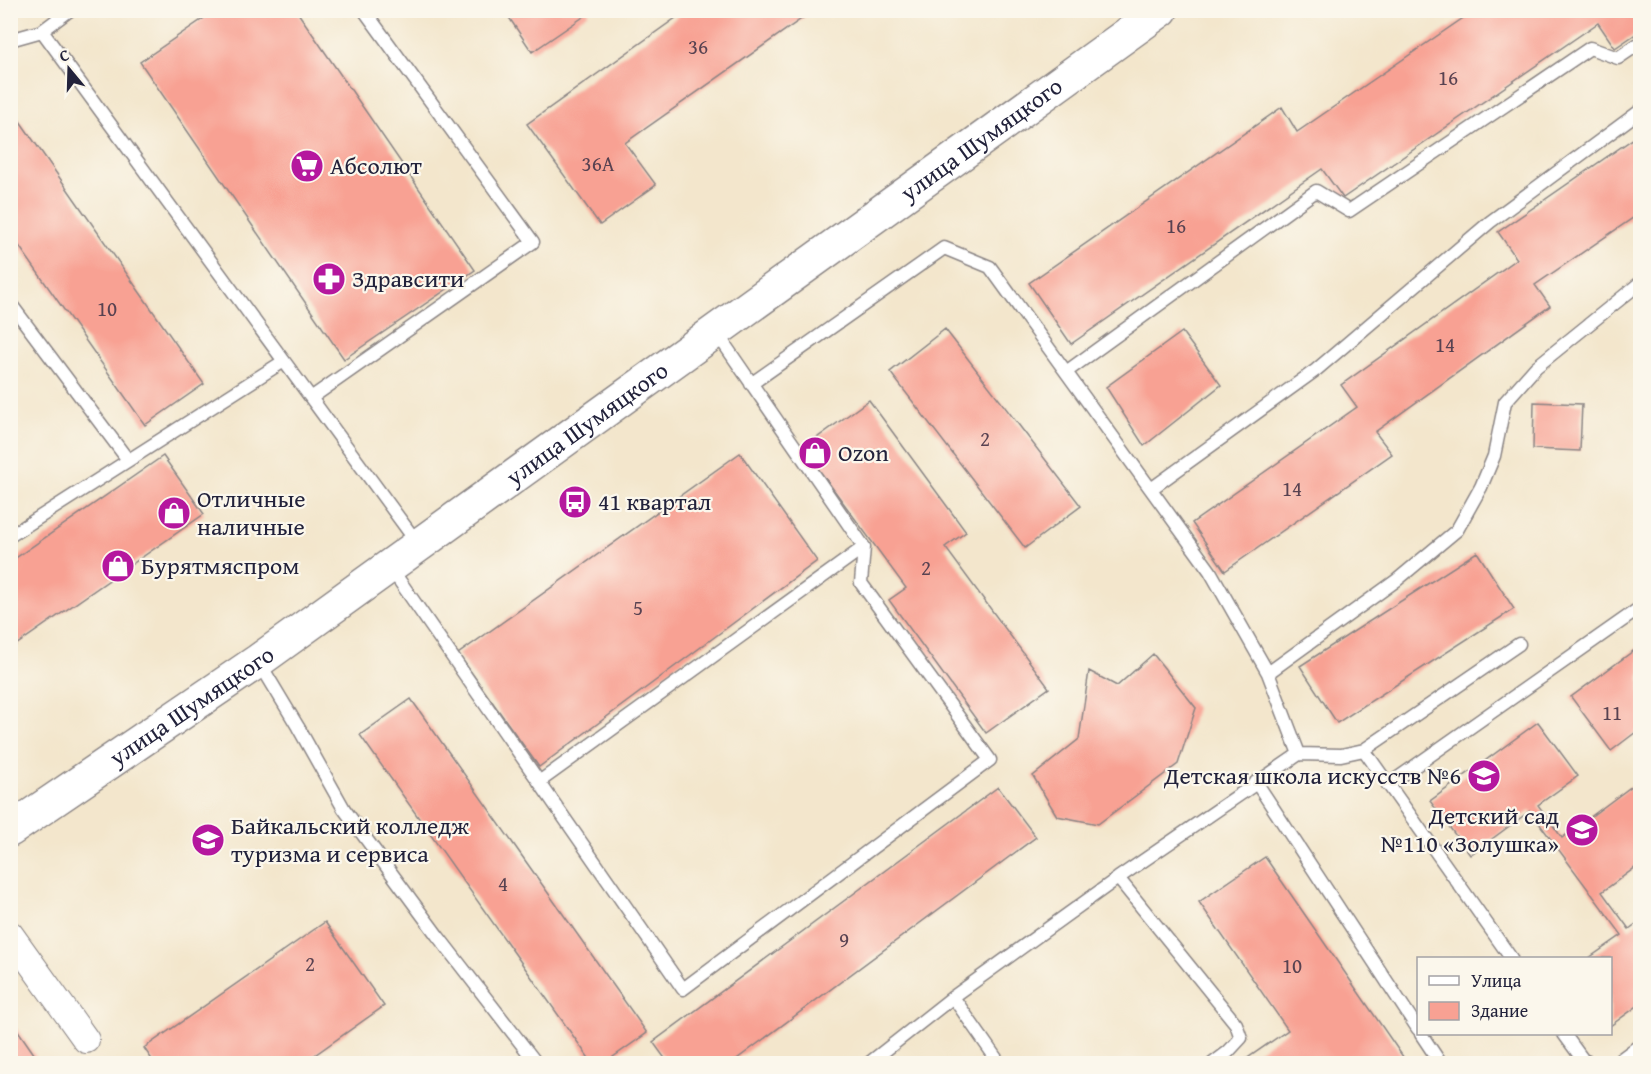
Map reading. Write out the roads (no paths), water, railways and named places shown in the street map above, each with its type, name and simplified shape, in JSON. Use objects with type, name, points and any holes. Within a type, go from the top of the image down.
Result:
[{"type":"main road","name":"улица Шумяцкого","points":[[10,830],[258,661],[1161,10]]},
{"type":"street","points":[[10,934],[86,1040]]},
{"type":"lane","points":[[10,40],[42,31],[70,10]]},
{"type":"lane","points":[[311,398],[533,242],[364,10]]},
{"type":"lane","points":[[42,31],[419,545]]},
{"type":"lane","points":[[1066,372],[1316,191],[1349,211],[1590,48],[1618,58],[1641,43]]},
{"type":"lane","points":[[1151,489],[1316,370],[1490,222],[1641,111]]},
{"type":"lane","points":[[751,384],[944,248],[990,267],[1210,571],[1268,674],[1299,754]]},
{"type":"lane","points":[[1268,674],[1396,580],[1457,530],[1481,488],[1494,456],[1505,402],[1536,366],[1641,283]]},
{"type":"lane","points":[[10,303],[128,460]]},
{"type":"lane","points":[[389,566],[683,989],[990,760],[861,583],[864,547],[716,332]]},
{"type":"lane","points":[[10,536],[284,361]]},
{"type":"lane","points":[[539,782],[864,547]]},
{"type":"lane","points":[[1388,785],[1641,608]]},
{"type":"lane","points":[[868,1064],[953,997],[1118,878],[1299,754],[1341,755],[1364,750],[1519,644]]},
{"type":"lane","points":[[258,661],[344,809],[437,935],[537,1064]]},
{"type":"lane","points":[[1364,750],[1510,957]]},
{"type":"lane","points":[[1256,782],[1417,1026]]},
{"type":"lane","points":[[1118,878],[1236,1024],[1241,1038],[1212,1064]]},
{"type":"lane","points":[[953,997],[999,1064]]},
{"type":"lane","points":[[1422,1035],[1441,1064]]},
{"type":"lane","points":[[1565,1035],[1583,1060],[1593,1064]]},
{"type":"lane","points":[[1610,1064],[1617,1062],[1641,1045]]},
{"type":"place","name":"Абсолют","points":[[307,166]]},
{"type":"place","name":"Здравсити","points":[[329,279]]},
{"type":"place","name":"Ozon","points":[[815,453]]},
{"type":"place","name":"41 квартал","points":[[575,502]]},
{"type":"place","name":"Отличные наличные","points":[[174,513]]},
{"type":"place","name":"Бурятмяспром","points":[[118,566]]},
{"type":"place","name":"Детская школа искусств №6","points":[[1484,776]]},
{"type":"place","name":"Детский сад №110 «Золушка»","points":[[1582,830]]},
{"type":"place","name":"Байкальский колледж туризма и сервиса","points":[[208,840]]}]
